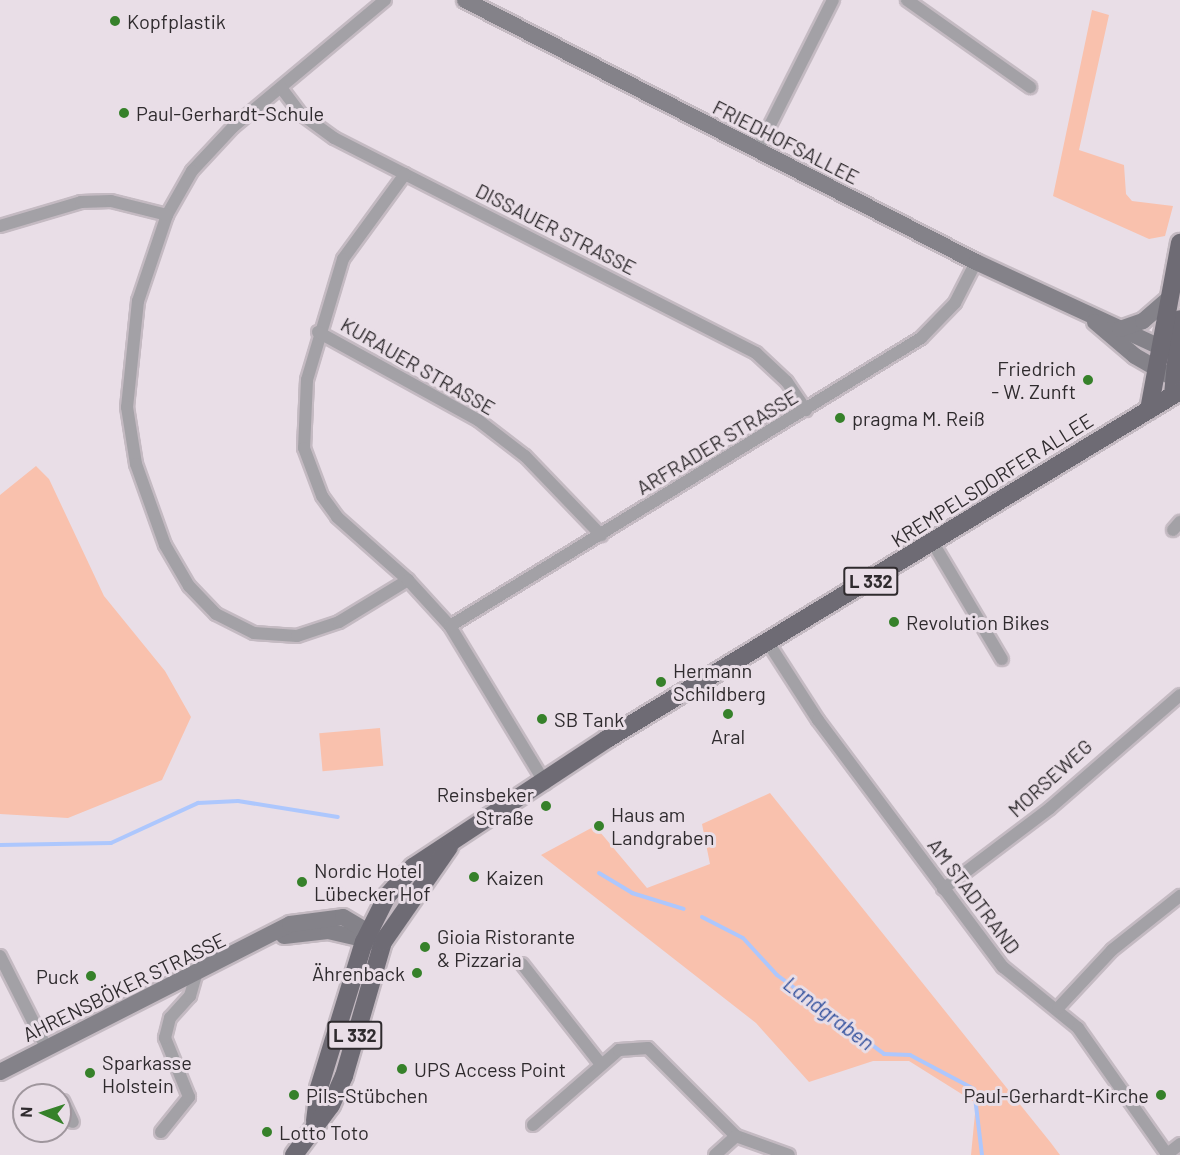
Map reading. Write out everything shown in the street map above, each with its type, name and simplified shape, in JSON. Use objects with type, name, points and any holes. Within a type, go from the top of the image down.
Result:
[{"type":"main road","points":[[1149,410],[1152,369],[1180,243]]},
{"type":"main road","points":[[1177,385],[1180,320]]},
{"type":"main road","name":"KREMPELSDORFER ALLEE","points":[[449,847],[607,739],[769,644],[1149,410],[1177,385]]},
{"type":"main road","name":"L 332","points":[[315,1121],[319,1088],[367,935],[387,896],[413,867],[449,847]]},
{"type":"main road","name":"L 332","points":[[294,1155],[315,1121],[331,1105],[344,1076],[383,942],[449,847]]},
{"type":"street","points":[[385,0],[282,89],[233,127],[192,171],[167,215],[138,301],[127,407],[144,491],[165,545],[189,586],[216,614],[239,628],[297,636],[339,622],[408,580]]},
{"type":"street","name":"FRIEDHOFSALLEE","points":[[465,0],[976,262],[1090,317],[1178,355]]},
{"type":"street","points":[[757,151],[833,0]]},
{"type":"street","points":[[908,0],[1030,87]]},
{"type":"street","name":"DISSAUER STRASSE","points":[[282,89],[301,114],[334,138],[756,353],[787,382],[806,411]]},
{"type":"street","points":[[405,174],[343,259],[318,332],[303,426],[310,471],[337,517],[408,580],[450,626],[545,783]]},
{"type":"street","points":[[0,225],[81,202],[111,201],[167,215]]},
{"type":"street","name":"ARFRADER STRASSE","points":[[450,626],[806,411],[921,338],[955,303],[976,262]]},
{"type":"street","points":[[1120,329],[1143,321],[1167,300]]},
{"type":"street","name":"FRIEDHOFSALLEE","points":[[1090,317],[1152,369],[1177,385]]},
{"type":"street","name":"KURAUER STRASSE","points":[[318,332],[478,420],[533,463],[601,535]]},
{"type":"street","points":[[1152,369],[1178,355]]},
{"type":"street","points":[[933,543],[1002,659]]},
{"type":"street","name":"AM STADTRAND","points":[[769,644],[818,720],[1002,967],[1058,1008],[1078,1028],[1167,1155]]},
{"type":"street","name":"MORSEWEG","points":[[944,889],[1050,808],[1180,695]]},
{"type":"street","points":[[1058,1008],[1112,950],[1180,896]]},
{"type":"street","name":"AHRENSBÖKER STRASSE","points":[[0,1072],[267,940],[328,932],[367,935],[383,942]]},
{"type":"street","points":[[0,956],[47,1049]]},
{"type":"street","points":[[522,964],[600,1063]]},
{"type":"street","points":[[161,1132],[189,1097],[165,1038],[170,1018],[190,996],[196,975]]},
{"type":"street","points":[[532,1125],[600,1063],[619,1050],[648,1048],[736,1136],[789,1155]]},
{"type":"street","points":[[715,1155],[736,1136]]},
{"type":"street","points":[[1167,1155],[1180,1144]]},
{"type":"shaded area","points":[[1092,10],[1109,15],[1079,150],[1124,165],[1126,194],[1132,201],[1173,206],[1165,236],[1149,239],[1053,196]]},
{"type":"shaded area","points":[[36,466],[49,479],[104,596],[165,671],[191,717],[162,780],[68,818],[0,814],[0,495]]},
{"type":"shaded area","points":[[380,728],[383,766],[323,771],[319,733]]},
{"type":"shaded area","points":[[770,793],[1060,1155],[971,1155],[976,1103],[909,1061],[873,1061],[809,1082],[756,1023],[541,855],[595,826],[647,888],[710,864],[702,824]]},
{"type":"waterway","name":"Landgraben","points":[[0,845],[111,843],[198,803],[238,801],[338,817]]},
{"type":"waterway","name":"Landgraben","points":[[599,873],[632,893],[684,909]]},
{"type":"waterway","name":"Landgraben","points":[[702,917],[743,938],[777,975],[884,1054],[910,1055],[974,1089],[982,1155]]},
{"type":"place","name":"Kopfplastik","points":[[115,21]]},
{"type":"place","name":"Paul-Gerhardt-Schule","points":[[124,113]]},
{"type":"place","name":"Friedrich - W. Zunft","points":[[1088,380]]},
{"type":"place","name":"pragma M. Reiß","points":[[840,418]]},
{"type":"place","name":"Revolution Bikes","points":[[894,622]]},
{"type":"place","name":"Hermann Schildberg","points":[[661,682]]},
{"type":"place","name":"Aral","points":[[728,714]]},
{"type":"place","name":"SB Tank","points":[[542,719]]},
{"type":"place","name":"Reinsbeker Straße","points":[[546,806]]},
{"type":"place","name":"Haus am Landgraben","points":[[599,826]]},
{"type":"place","name":"Kaizen","points":[[474,877]]},
{"type":"place","name":"Nordic Hotel Lübecker Hof","points":[[302,882]]},
{"type":"place","name":"Gioia Ristorante & Pizzaria","points":[[425,947]]},
{"type":"place","name":"Ährenback","points":[[417,973]]},
{"type":"place","name":"Puck","points":[[91,976]]},
{"type":"place","name":"UPS Access Point","points":[[402,1069]]},
{"type":"place","name":"Sparkasse Holstein","points":[[90,1073]]},
{"type":"place","name":"Pils-Stübchen","points":[[294,1095]]},
{"type":"place","name":"Paul-Gerhardt-Kirche","points":[[1161,1095]]},
{"type":"place","name":"Lotto Toto","points":[[267,1132]]}]
